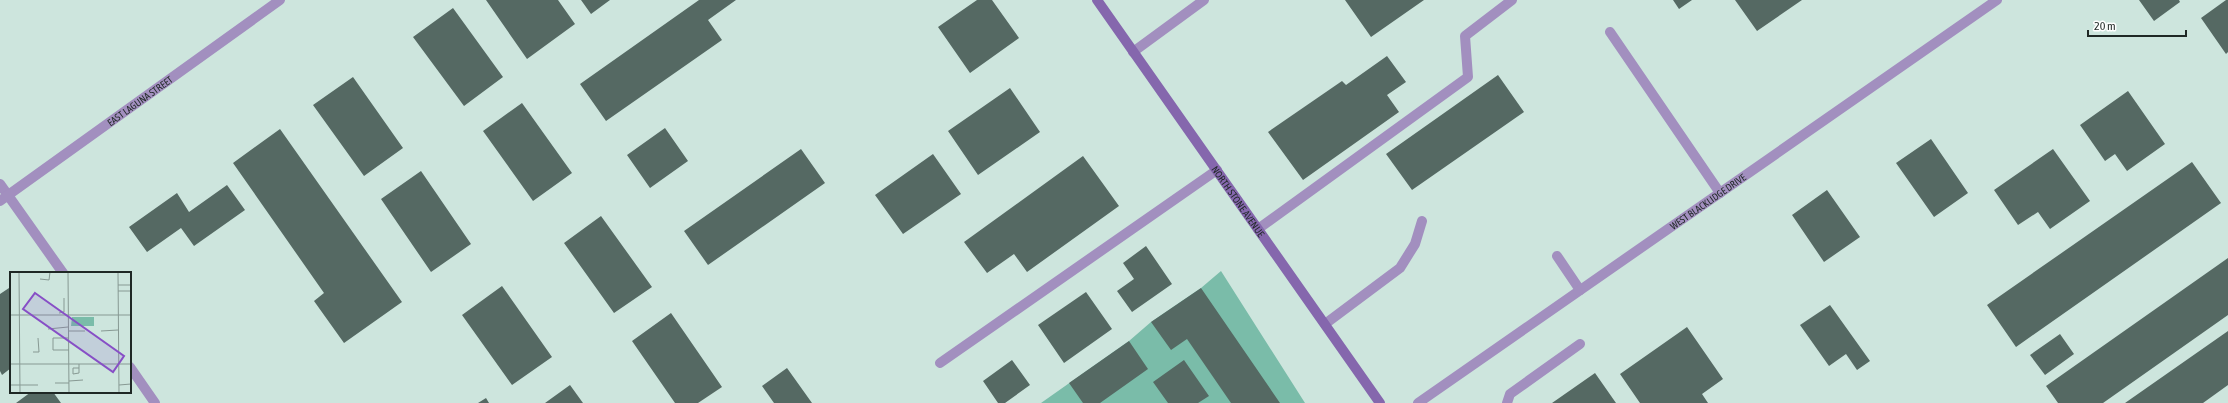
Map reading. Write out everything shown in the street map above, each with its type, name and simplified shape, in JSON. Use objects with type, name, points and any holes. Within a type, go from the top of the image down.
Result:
[{"type":"main road","name":"NORTH STONE AVENUE","points":[[1097,0],[1380,403]]},
{"type":"street","name":"EAST LAGUNA STREET","points":[[4,198],[280,0]]},
{"type":"street","points":[[1133,52],[1204,0]]},
{"type":"street","points":[[1258,228],[1468,77],[1465,36],[1512,0]]},
{"type":"street","name":"WEST BLACKLIDGE DRIVE","points":[[1418,403],[1997,0]]},
{"type":"street","points":[[1610,32],[1720,193]]},
{"type":"street","points":[[940,363],[1217,170]]},
{"type":"street","points":[[0,184],[4,198],[62,272]]},
{"type":"street","points":[[1325,324],[1400,268],[1415,244],[1422,221]]},
{"type":"street","points":[[1557,256],[1580,290]]},
{"type":"street","points":[[1507,403],[1510,394],[1580,344]]},
{"type":"street","points":[[131,368],[156,403]]},
{"type":"green space","points":[[1221,271],[1305,403],[1041,403],[1129,341],[1151,322],[1201,288]]},
{"type":"building","points":[[486,0],[558,0],[575,24],[527,59]]},
{"type":"building","points":[[581,0],[610,0],[591,14]]},
{"type":"building","points":[[699,0],[736,0],[708,20],[722,40],[606,121],[580,84]]},
{"type":"building","points":[[977,0],[992,0],[1019,38],[970,73],[938,27]]},
{"type":"building","points":[[1345,0],[1424,0],[1371,37]]},
{"type":"building","points":[[1673,0],[1692,0],[1679,9]]},
{"type":"building","points":[[1735,0],[1802,0],[1757,31]]},
{"type":"building","points":[[2139,0],[2179,0],[2180,2],[2154,21]]},
{"type":"building","points":[[2228,0],[2228,52],[2226,54],[2201,18]]},
{"type":"building","points":[[453,8],[503,77],[464,106],[413,37]]},
{"type":"building","points":[[1387,56],[1406,82],[1387,95],[1399,112],[1303,180],[1268,132],[1342,81],[1346,85]]},
{"type":"building","points":[[1498,75],[1524,112],[1412,190],[1386,154]]},
{"type":"building","points":[[353,77],[403,148],[364,176],[313,105]]},
{"type":"building","points":[[1010,88],[1040,132],[978,175],[948,131]]},
{"type":"building","points":[[2128,91],[2165,144],[2127,171],[2115,154],[2105,161],[2080,125]]},
{"type":"building","points":[[522,103],[572,173],[533,201],[483,131]]},
{"type":"building","points":[[665,128],[688,161],[650,188],[627,155]]},
{"type":"building","points":[[280,129],[402,302],[344,343],[314,301],[324,293],[233,163]]},
{"type":"building","points":[[1931,139],[1968,193],[1934,217],[1896,163]]},
{"type":"building","points":[[801,149],[825,183],[708,265],[684,231]]},
{"type":"building","points":[[2053,149],[2090,201],[2050,229],[2038,212],[2018,225],[1994,190]]},
{"type":"building","points":[[933,154],[961,194],[903,234],[875,195]]},
{"type":"building","points":[[1083,156],[1119,206],[1027,272],[1014,254],[987,273],[964,242]]},
{"type":"building","points":[[2192,162],[2221,203],[2016,347],[1987,305]]},
{"type":"building","points":[[421,171],[471,244],[431,272],[381,199]]},
{"type":"building","points":[[227,185],[245,210],[194,246],[181,228],[147,252],[129,227],[177,193],[189,212]]},
{"type":"building","points":[[1827,190],[1860,237],[1824,262],[1792,215]]},
{"type":"building","points":[[601,216],[652,287],[614,313],[564,243]]},
{"type":"building","points":[[1146,246],[1172,284],[1132,312],[1117,291],[1134,279],[1123,263]]},
{"type":"building","points":[[2228,258],[2228,315],[2103,403],[2058,403],[2046,386]]},
{"type":"building","points":[[502,286],[552,357],[512,385],[462,315]]},
{"type":"building","points":[[9,288],[10,289],[10,369],[2,375],[0,371],[0,294]]},
{"type":"building","points":[[1201,288],[1280,403],[1231,403],[1187,339],[1171,350],[1151,322]]},
{"type":"building","points":[[1086,292],[1112,329],[1064,363],[1038,325]]},
{"type":"building","points":[[1830,305],[1870,361],[1857,370],[1846,354],[1829,366],[1800,325]]},
{"type":"building","points":[[671,313],[722,387],[698,403],[675,403],[632,341]]},
{"type":"building","points":[[1687,327],[1723,379],[1702,394],[1708,403],[1640,403],[1620,374]]},
{"type":"building","points":[[2228,331],[2228,385],[2203,403],[2125,403]]},
{"type":"building","points":[[2060,334],[2074,354],[2045,375],[2030,355]]},
{"type":"building","points":[[1129,341],[1148,369],[1100,403],[1083,403],[1069,383]]},
{"type":"building","points":[[1012,360],[1030,385],[1005,403],[998,403],[983,381]]},
{"type":"building","points":[[1184,360],[1209,396],[1198,403],[1168,403],[1153,382]]},
{"type":"building","points":[[787,368],[812,403],[774,403],[762,386]]},
{"type":"building","points":[[1595,373],[1616,403],[1552,403]]},
{"type":"building","points":[[570,385],[583,403],[545,403]]},
{"type":"building","points":[[30,393],[54,393],[61,403],[16,403]]},
{"type":"building","points":[[486,398],[489,403],[478,403]]}]
